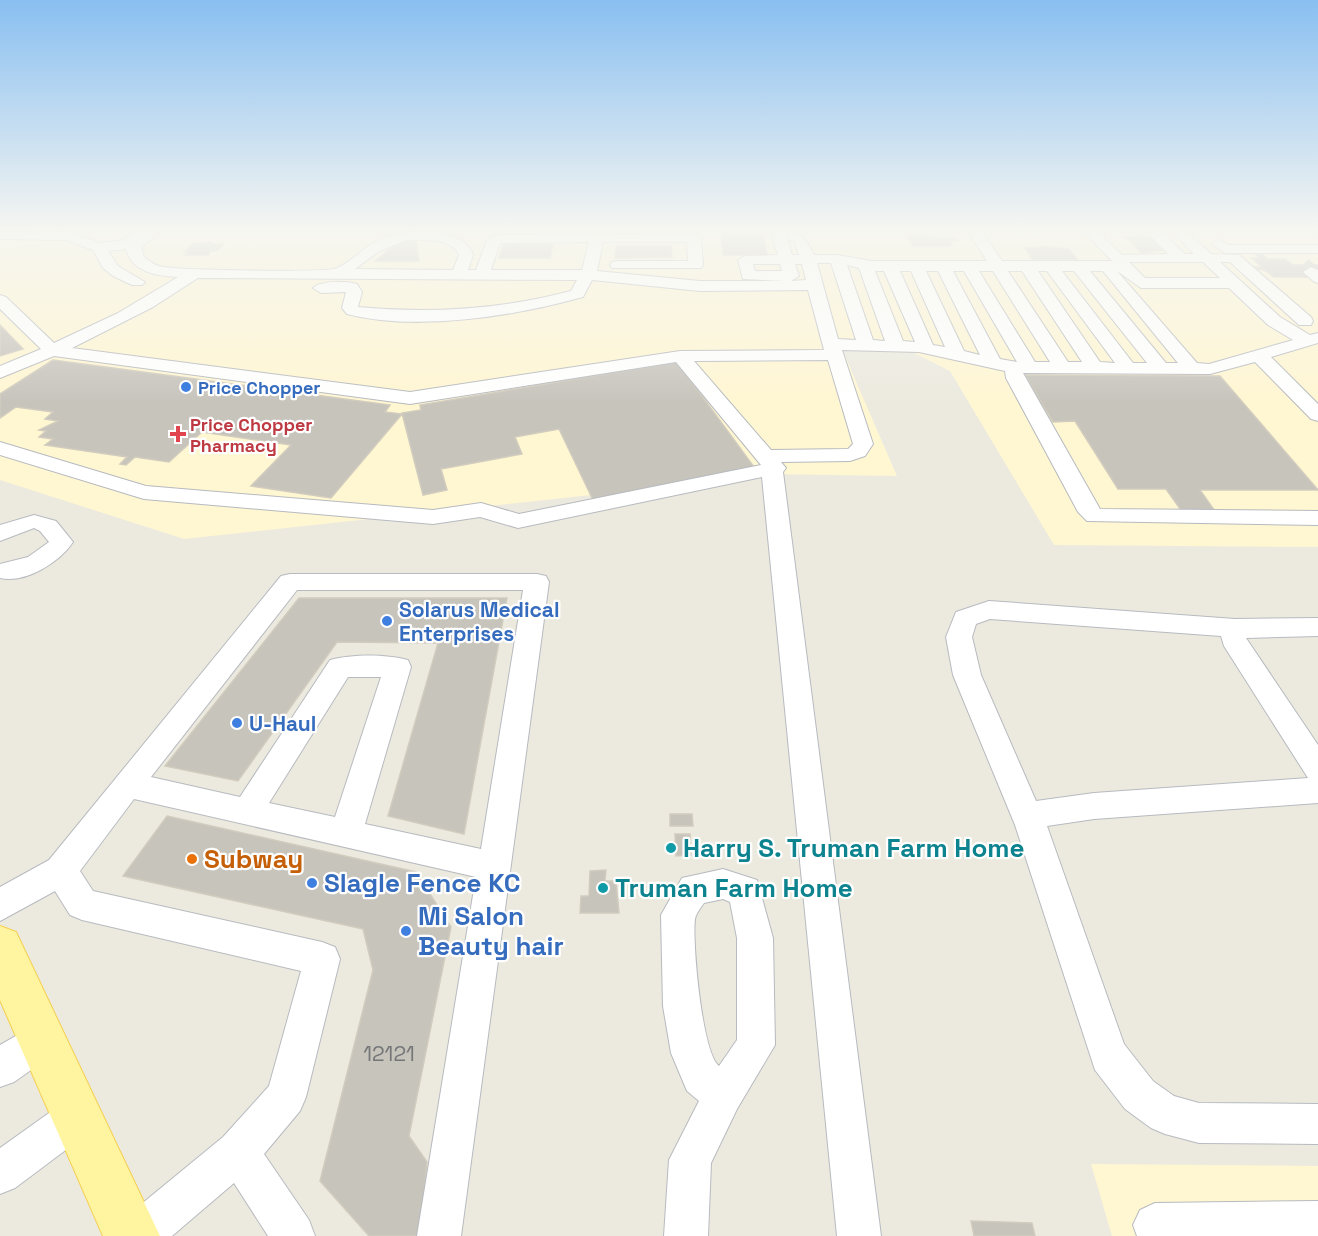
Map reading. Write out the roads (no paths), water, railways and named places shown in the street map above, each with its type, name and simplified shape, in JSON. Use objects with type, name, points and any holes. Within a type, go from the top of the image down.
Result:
[{"type":"main road","points":[[2,956],[132,1236]]},
{"type":"street","points":[[0,373],[141,310],[174,288]]},
{"type":"street","points":[[242,288],[241,289],[314,288]]},
{"type":"street","points":[[351,288],[354,292],[350,308],[353,311],[382,314],[426,314],[515,306],[566,298],[577,294],[581,288]]},
{"type":"street","points":[[426,314],[432,288]]},
{"type":"street","points":[[627,288],[663,298],[818,293]]},
{"type":"street","points":[[783,288],[818,293]]},
{"type":"street","points":[[0,448],[144,492],[433,517],[481,510],[518,520],[769,463],[850,455],[858,452],[862,444],[816,288]]},
{"type":"street","points":[[846,288],[866,345]]},
{"type":"street","points":[[874,288],[896,346]]},
{"type":"street","points":[[900,288],[926,348]]},
{"type":"street","points":[[926,288],[957,355]]},
{"type":"street","points":[[958,288],[1012,366]]},
{"type":"street","points":[[978,288],[1015,378],[1083,502],[1095,516],[1318,518]]},
{"type":"street","points":[[1012,288],[1063,368]]},
{"type":"street","points":[[1041,288],[1095,368]]},
{"type":"street","points":[[1067,288],[1128,368]]},
{"type":"street","points":[[1095,288],[1160,368]]},
{"type":"street","points":[[1123,288],[1191,368]]},
{"type":"street","points":[[1241,288],[1274,321],[1312,339]]},
{"type":"street","points":[[1271,288],[1312,321]]},
{"type":"street","points":[[0,300],[52,350],[410,398],[680,356],[833,349],[866,345],[926,348],[1012,366],[1210,369],[1312,339]]},
{"type":"street","points":[[1274,321],[1312,321]]},
{"type":"street","points":[[1258,354],[1318,415]]},
{"type":"street","points":[[680,356],[769,463],[860,1236]]},
{"type":"street","points":[[0,534],[19,525],[40,521],[46,522],[55,531],[61,542],[53,553],[19,569],[2,572]]},
{"type":"street","points":[[0,540],[35,530],[43,535],[46,542],[37,554],[2,572]]},
{"type":"street","points":[[0,905],[61,870],[290,582],[537,582],[492,866],[439,1236]]},
{"type":"street","points":[[1318,627],[1235,628],[989,610],[965,618],[959,637],[967,675],[1027,816],[1109,1056],[1139,1095],[1166,1114],[1199,1123],[1318,1124]]},
{"type":"street","points":[[1235,628],[1233,639],[1318,769]]},
{"type":"street","points":[[248,812],[340,667],[398,667],[346,833]]},
{"type":"street","points":[[127,785],[492,866]]},
{"type":"street","points":[[1027,816],[1094,806],[1318,790]]},
{"type":"street","points":[[61,870],[82,904],[322,959],[286,1097],[238,1152],[138,1236]]},
{"type":"street","points":[[686,1236],[690,1160],[723,1095],[756,1045],[755,938],[745,891],[723,884],[694,889],[678,915],[682,1006],[690,1053],[701,1077],[723,1095]]},
{"type":"street","points":[[0,1068],[42,1040]]},
{"type":"street","points":[[0,1173],[77,1117]]},
{"type":"street","points":[[238,1152],[293,1236]]},
{"type":"street","points":[[1159,1236],[1155,1225],[1318,1223]]},
{"type":"place","name":"Price Chopper","points":[[186,387]]},
{"type":"place","name":"Price Chopper Pharmacy","points":[[178,434]]},
{"type":"place","name":"Solarus Medical Enterprises","points":[[387,621]]},
{"type":"place","name":"U-Haul","points":[[237,723]]},
{"type":"place","name":"Harry S. Truman Farm Home","points":[[671,848]]},
{"type":"place","name":"Subway","points":[[192,859]]},
{"type":"place","name":"Slagle Fence KC","points":[[312,883]]},
{"type":"place","name":"Truman Farm Home","points":[[603,888]]},
{"type":"place","name":"Mi Salon Beauty hair","points":[[406,931]]}]
